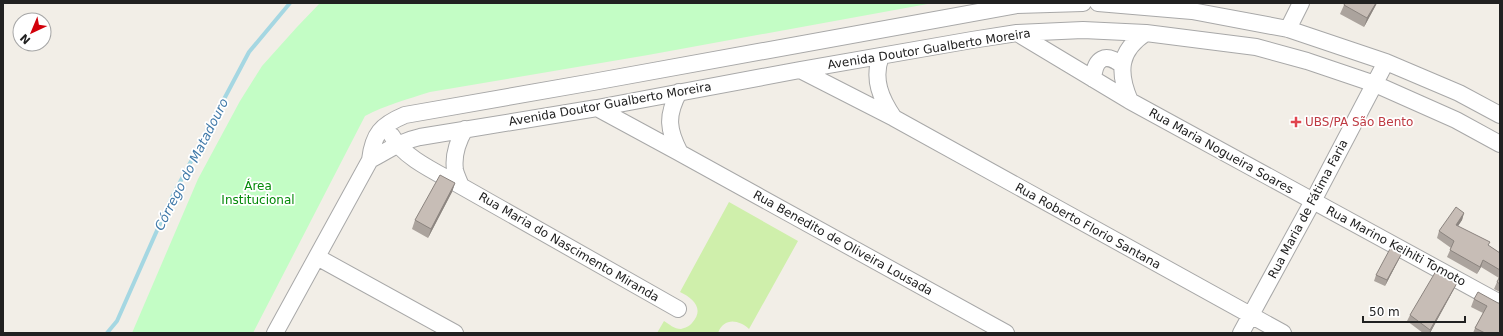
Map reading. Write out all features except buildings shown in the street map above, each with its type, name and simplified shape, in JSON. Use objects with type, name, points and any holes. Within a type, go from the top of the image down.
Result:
[{"type":"street","name":"Avenida Doutor Gualberto Moreira","points":[[388,123],[405,115],[1017,5],[1083,3]]},
{"type":"street","points":[[1098,3],[1192,11],[1288,29],[1386,62],[1459,93],[1500,115]]},
{"type":"street","points":[[1288,29],[1301,3]]},
{"type":"street","name":"Avenida Doutor Gualberto Moreira","points":[[376,152],[410,139],[420,137],[597,108],[881,56],[1017,33],[1083,30],[1146,33],[1256,47],[1307,61],[1375,84],[1456,120],[1500,144]]},
{"type":"street","name":"Rua Maria Nogueira Soares","points":[[1017,33],[1130,100],[1313,201]]},
{"type":"street","points":[[1130,100],[1123,84],[1122,65],[1128,48],[1146,33]]},
{"type":"street","points":[[881,56],[878,65],[879,88],[882,98],[894,118]]},
{"type":"street","points":[[1094,79],[1094,68],[1098,62],[1104,58],[1116,60],[1122,65]]},
{"type":"street","name":"Rua Maria de Fátima Faria","points":[[1241,333],[1313,201],[1386,62]]},
{"type":"street","name":"Rua Roberto Florio Santana","points":[[800,70],[894,118],[1283,333]]},
{"type":"street","points":[[679,92],[672,106],[670,122],[672,137],[680,153]]},
{"type":"street","name":"Rua Benedito de Oliveira Lousada","points":[[597,108],[1006,333]]},
{"type":"street","points":[[275,333],[376,152],[388,123],[391,124],[391,132],[397,144]]},
{"type":"street","points":[[461,186],[455,171],[454,159],[460,136],[465,129]]},
{"type":"street","name":"Rua Maria do Nascimento Miranda","points":[[397,144],[407,154],[461,186],[678,309]]},
{"type":"street","name":"Rua Marino Keihiti Tomoto","points":[[1313,201],[1500,303]]},
{"type":"street","points":[[317,257],[455,333]]},
{"type":"green space","name":"Área Institucional","points":[[320,3],[933,3],[648,55],[430,92],[397,102],[365,116],[253,333],[132,333],[198,179],[240,101],[262,66]]},
{"type":"green space","points":[[729,202],[798,241],[749,329],[736,322],[728,322],[724,324],[718,333],[657,333],[664,321],[678,329],[681,329],[690,325],[696,318],[696,304],[689,297],[680,292]]},
{"type":"waterway","name":"Córrego do Matadouro","points":[[107,333],[117,321],[170,201],[249,52],[290,3]]},
{"type":"place","name":"UBS/PA São Bento","points":[[1296,122]]}]
